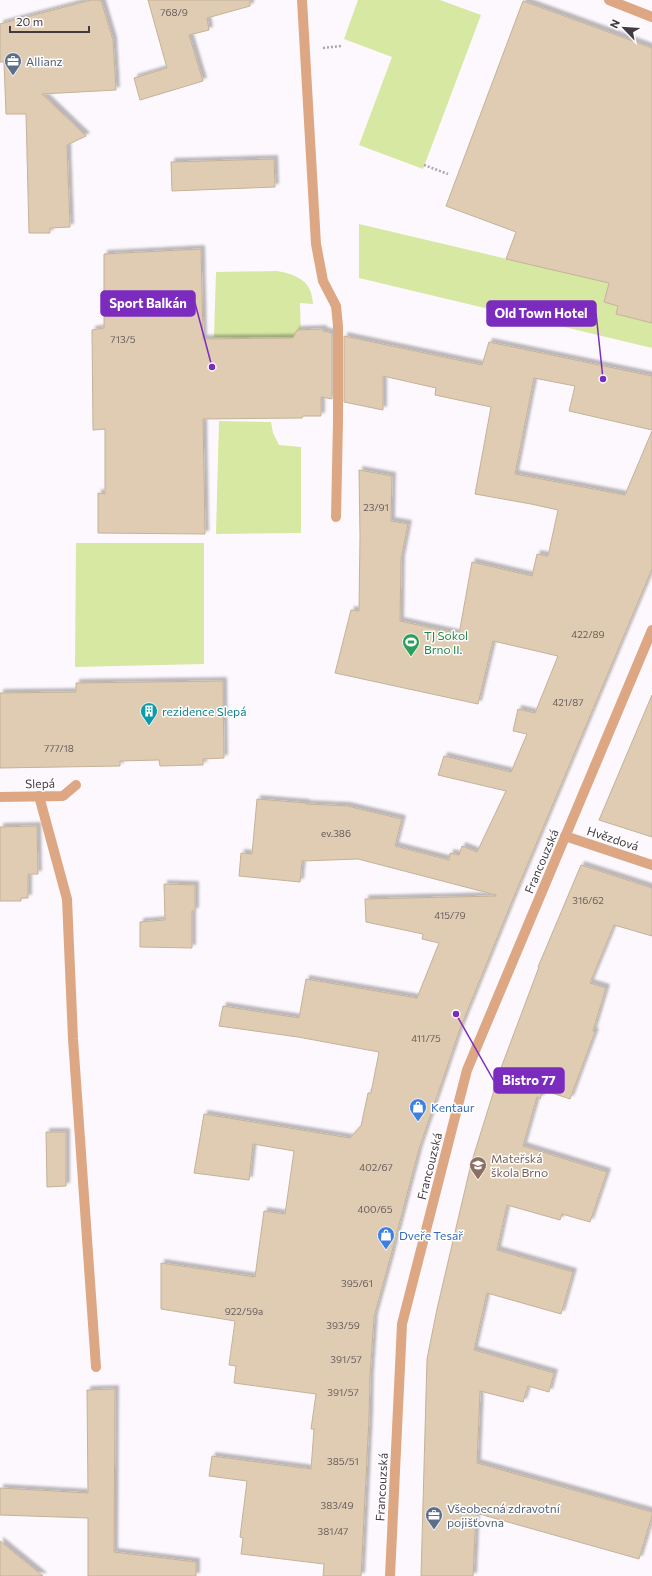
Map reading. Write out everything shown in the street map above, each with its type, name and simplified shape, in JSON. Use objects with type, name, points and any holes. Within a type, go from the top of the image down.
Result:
[{"type":"street","points":[[302,0],[316,244],[323,281],[336,306],[338,326],[336,517]]},
{"type":"street","points":[[609,0],[652,17]]},
{"type":"street","name":"Francouzská","points":[[390,1576],[402,1324],[467,1070],[652,630]]},
{"type":"street","name":"Slepá","points":[[0,797],[63,796],[76,785]]},
{"type":"street","points":[[39,796],[67,899],[73,1039],[96,1367]]},
{"type":"street","name":"Hvězdová","points":[[565,836],[652,865]]},
{"type":"path","points":[[424,165],[448,174]]},
{"type":"green space","points":[[358,0],[440,0],[481,15],[423,169],[359,145],[392,57],[344,39]]},
{"type":"green space","points":[[359,224],[609,283],[604,302],[618,306],[616,314],[652,323],[652,348],[359,278]]},
{"type":"green space","points":[[277,271],[297,277],[307,285],[310,290],[313,304],[300,303],[301,338],[214,337],[216,272]]},
{"type":"green space","points":[[219,421],[271,422],[273,433],[279,445],[301,447],[301,533],[216,534]]},
{"type":"green space","points":[[76,543],[204,543],[204,664],[75,667]]},
{"type":"building","points":[[91,0],[101,0],[113,40],[116,90],[42,94],[86,136],[67,145],[70,227],[50,228],[50,233],[29,233],[26,114],[6,114],[4,62],[0,62],[0,24]]},
{"type":"building","points":[[148,0],[250,0],[250,6],[207,18],[209,30],[189,35],[203,81],[140,100],[134,78],[167,68]]},
{"type":"building","points":[[523,1],[652,48],[652,323],[616,314],[618,306],[604,302],[609,283],[506,259],[516,232],[446,206]]},
{"type":"building","points":[[274,159],[275,187],[172,191],[171,162]]},
{"type":"building","points":[[201,249],[203,339],[293,338],[297,330],[323,329],[323,331],[332,333],[332,399],[321,397],[321,416],[303,416],[302,418],[203,419],[205,534],[98,533],[98,493],[105,494],[105,429],[93,430],[92,330],[104,328],[104,254]]},
{"type":"building","points":[[344,336],[482,365],[489,342],[652,376],[652,430],[569,411],[575,386],[534,378],[515,474],[625,495],[652,431],[652,569],[460,1029],[419,1149],[374,1317],[361,1576],[323,1576],[324,1564],[241,1554],[243,1538],[240,1537],[247,1481],[209,1476],[212,1456],[311,1469],[314,1429],[311,1429],[316,1394],[234,1383],[236,1366],[229,1365],[235,1321],[161,1309],[161,1263],[255,1277],[264,1211],[285,1214],[294,1151],[253,1144],[249,1180],[194,1173],[204,1114],[350,1138],[361,1126],[368,1093],[371,1093],[379,1052],[298,1037],[219,1026],[223,1006],[299,1018],[306,979],[417,998],[439,943],[422,939],[423,934],[366,922],[365,899],[496,895],[358,859],[302,861],[300,882],[239,876],[241,853],[252,854],[257,799],[347,806],[402,819],[395,846],[449,860],[450,853],[459,855],[462,846],[477,852],[506,791],[438,775],[444,756],[511,772],[527,734],[513,731],[518,709],[535,713],[558,656],[493,641],[478,704],[335,673],[351,610],[359,611],[359,470],[392,476],[391,521],[408,524],[401,559],[400,621],[459,634],[472,562],[532,576],[537,554],[548,556],[558,510],[475,494],[491,407],[435,395],[436,388],[383,376],[383,410],[344,402]]},
{"type":"building","name":"rezidence Slepá","points":[[223,681],[224,758],[203,759],[203,765],[160,766],[159,760],[120,761],[120,766],[0,768],[0,693],[76,692],[76,683]]},
{"type":"building","points":[[652,695],[652,837],[599,820]]},
{"type":"building","points":[[37,826],[38,874],[28,874],[28,898],[21,898],[21,901],[0,901],[0,827]]},
{"type":"building","points":[[581,865],[652,888],[652,936],[614,925],[590,983],[606,988],[593,1031],[595,1032],[570,1099],[543,1090],[540,1099],[537,1097],[523,1146],[607,1172],[590,1222],[562,1214],[560,1220],[507,1205],[497,1250],[573,1272],[561,1314],[487,1293],[474,1350],[554,1373],[549,1392],[528,1386],[523,1402],[480,1391],[477,1463],[652,1512],[652,1516],[639,1559],[476,1513],[473,1576],[421,1576],[427,1359],[437,1309],[471,1164],[501,1068],[538,967]]},
{"type":"building","points":[[164,884],[195,885],[195,911],[192,911],[192,948],[140,947],[140,922],[165,920]]},
{"type":"building","points":[[46,1132],[66,1132],[66,1186],[47,1187]]},
{"type":"building","points":[[115,1389],[114,1552],[196,1562],[196,1576],[88,1576],[88,1518],[0,1515],[0,1488],[88,1493],[87,1390]]},
{"type":"building","points":[[0,1541],[43,1576],[0,1576]]},
{"type":"place","name":"Allianz","points":[[13,76]]},
{"type":"place","name":"Sport Balkán","points":[[212,367]]},
{"type":"place","name":"Old Town Hotel","points":[[603,379]]},
{"type":"place","name":"TJ Sokol Brno II.","points":[[411,657]]},
{"type":"place","name":"rezidence Slepá","points":[[149,726]]},
{"type":"place","name":"Bistro 77","points":[[456,1014]]},
{"type":"place","name":"Kentaur","points":[[418,1122]]},
{"type":"place","name":"Mateřská škola Brno","points":[[478,1180]]},
{"type":"place","name":"Dveře Tesař","points":[[386,1250]]},
{"type":"place","name":"Všeobecná zdravotní pojišťovna","points":[[434,1530]]}]
